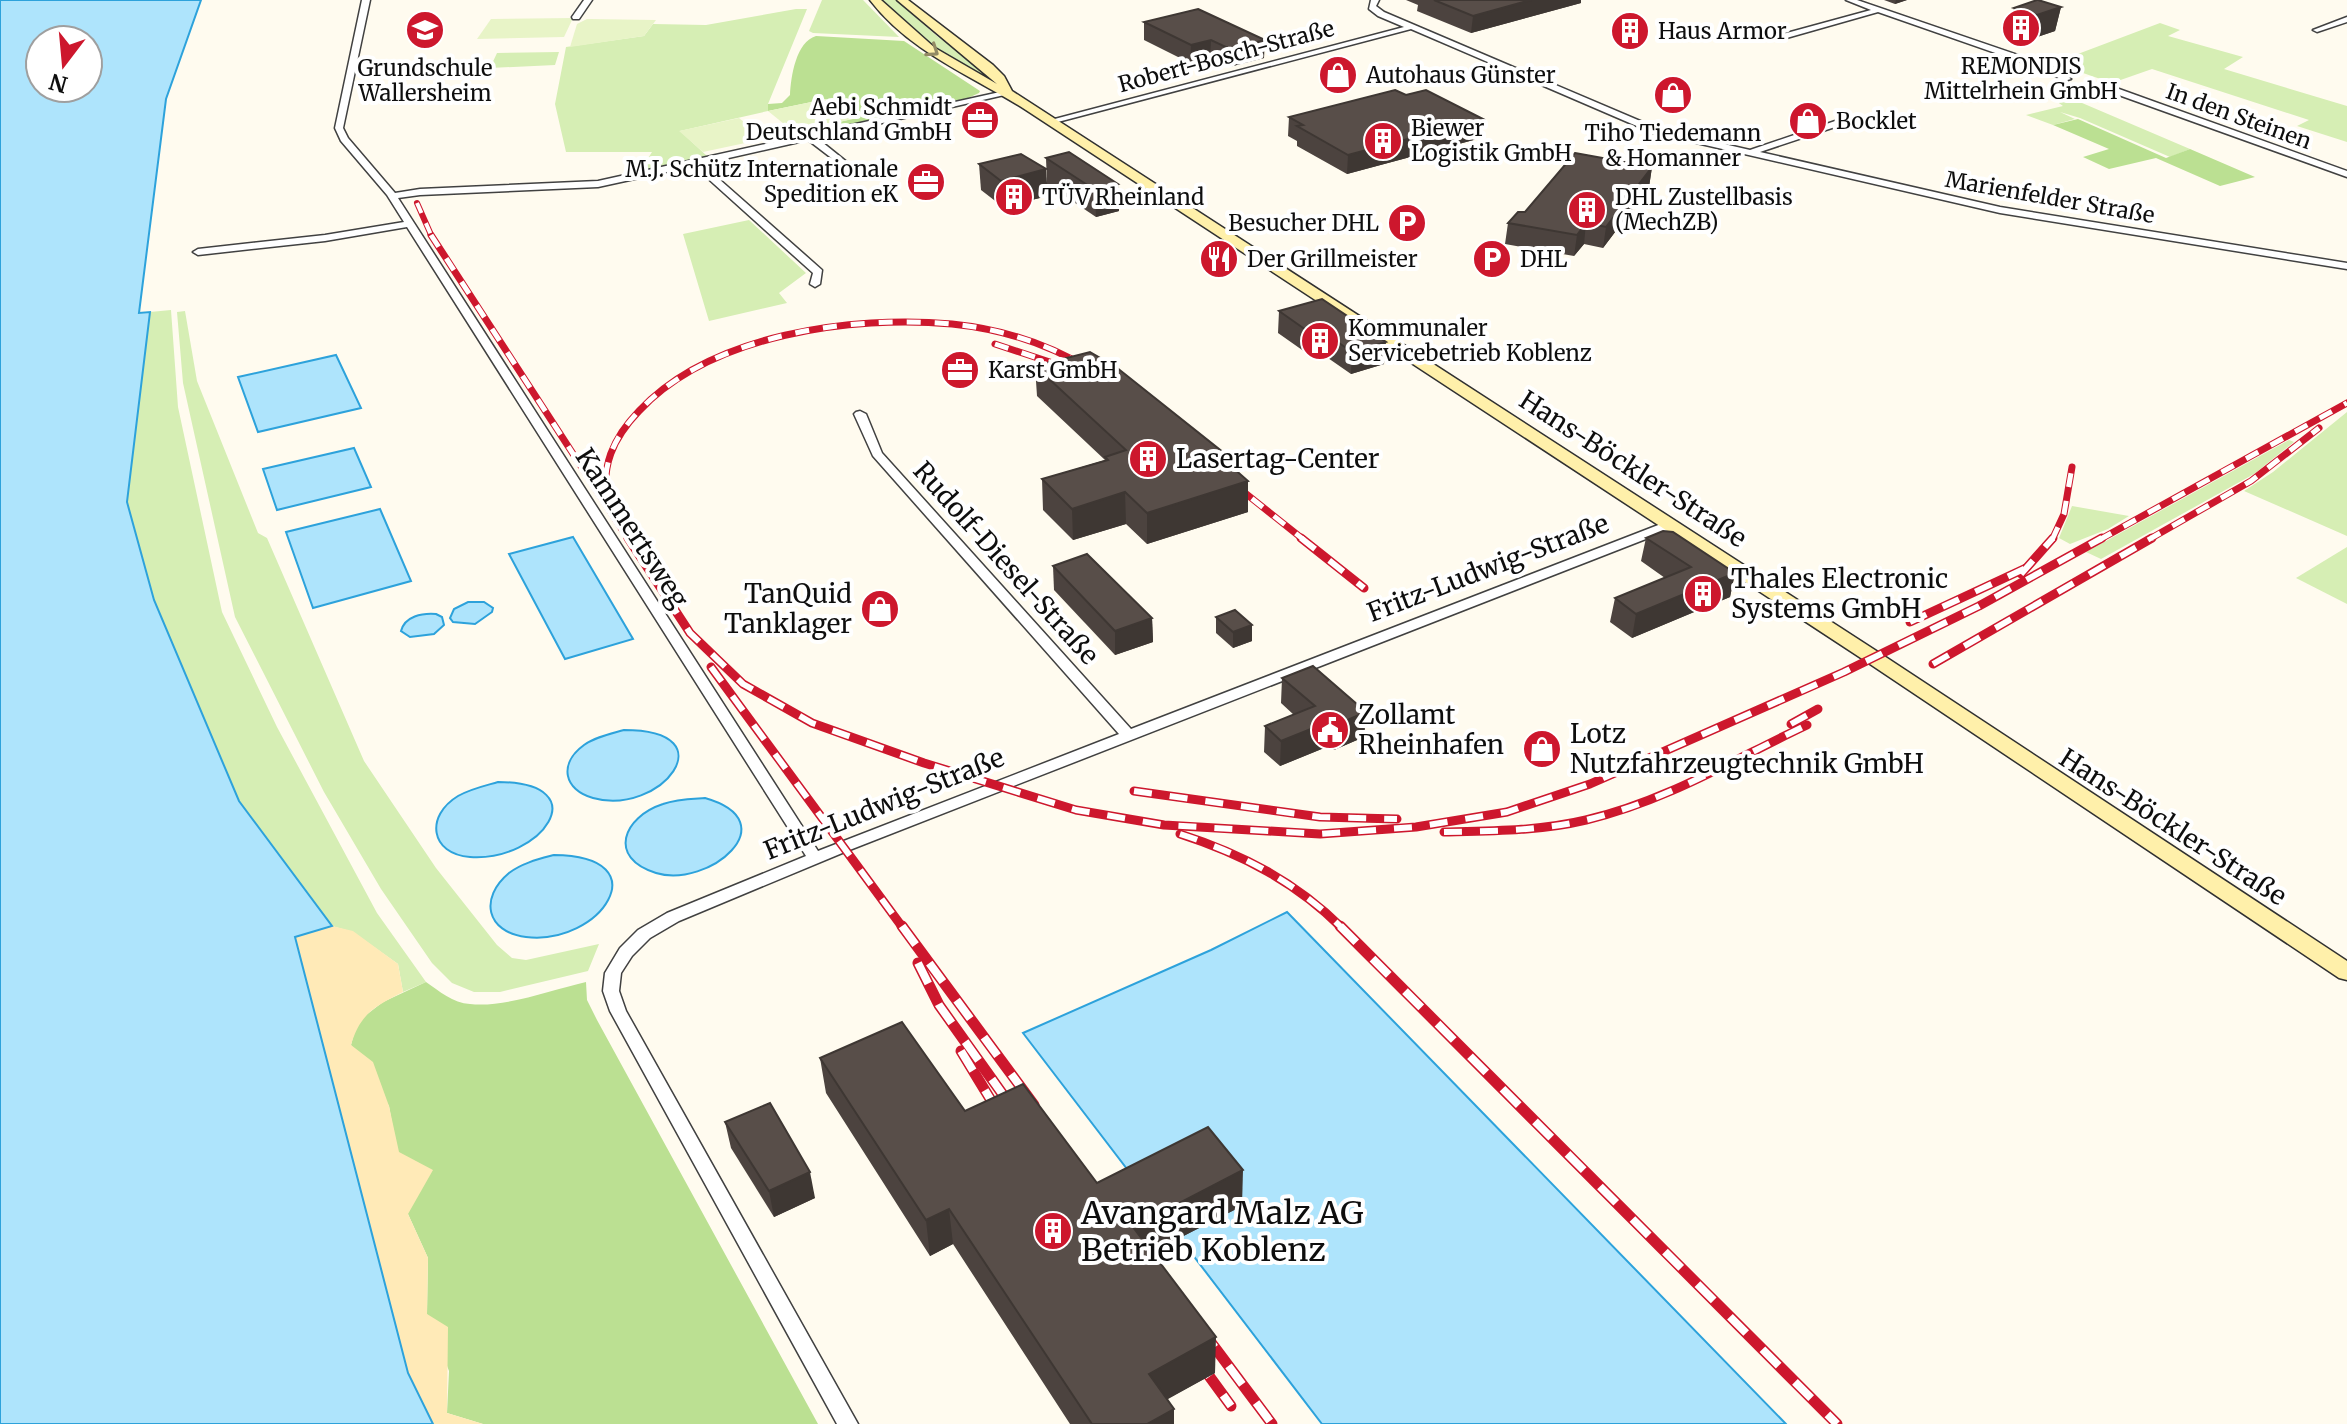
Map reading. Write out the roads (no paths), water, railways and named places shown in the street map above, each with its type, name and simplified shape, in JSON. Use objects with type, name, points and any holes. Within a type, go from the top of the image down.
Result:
[{"type":"main road","name":"Hans-Böckler-Straße","points":[[875,0],[898,25],[928,48],[968,74],[1009,93],[2347,972]]},
{"type":"main road","name":"Hans-Böckler-Straße","points":[[902,0],[924,22],[998,75],[1009,93]]},
{"type":"street","name":"Kammertsweg","points":[[366,0],[339,128],[344,139],[392,196],[815,858]]},
{"type":"street","points":[[576,17],[588,0]]},
{"type":"street","name":"Marienfelder Straße","points":[[1375,0],[1372,7],[1411,27],[1656,131],[2000,210],[2347,266]]},
{"type":"street","points":[[1850,0],[2047,68],[2067,79]]},
{"type":"street","points":[[1771,33],[1783,37],[1878,10]]},
{"type":"street","points":[[2317,30],[2347,19]]},
{"type":"street","name":"Robert-Bosch-Straße","points":[[1051,121],[1411,27]]},
{"type":"street","name":"In den Steinen","points":[[2119,92],[2347,174]]},
{"type":"street","points":[[392,196],[420,192],[583,186],[1009,93]]},
{"type":"street","points":[[1829,117],[1857,128]]},
{"type":"street","points":[[1749,154],[1841,122]]},
{"type":"street","points":[[810,137],[855,173]]},
{"type":"street","points":[[696,163],[818,272],[815,284]]},
{"type":"street","points":[[198,252],[409,224]]},
{"type":"street","points":[[374,245],[375,230]]},
{"type":"street","name":"Rudolf-Diesel-Straße","points":[[860,414],[877,454],[1129,736]]},
{"type":"street","name":"Fritz-Ludwig-Straße","points":[[848,1424],[618,1011],[611,991],[613,973],[626,952],[644,934],[673,917],[815,858],[1670,525]]},
{"type":"water","points":[[0,0],[201,0],[166,99],[139,313],[150,312],[127,502],[154,600],[239,801],[332,926],[295,937],[408,1373],[433,1424],[0,1424]]},
{"type":"water","points":[[336,355],[361,408],[258,432],[238,377]]},
{"type":"water","points":[[354,448],[371,487],[277,510],[263,469]]},
{"type":"water","points":[[380,509],[411,581],[313,608],[286,532]]},
{"type":"water","points":[[573,537],[633,639],[565,659],[509,554]]},
{"type":"water","points":[[468,602],[484,602],[493,608],[492,612],[475,624],[453,622],[450,618],[454,609]]},
{"type":"water","points":[[436,614],[442,617],[444,625],[434,634],[410,637],[401,631],[406,622],[415,616]]},
{"type":"water","points":[[624,730],[656,734],[673,743],[678,757],[673,771],[660,785],[641,795],[618,801],[593,798],[576,789],[568,776],[568,768],[576,752],[593,740]]},
{"type":"water","points":[[498,782],[529,786],[546,795],[552,807],[548,822],[537,836],[519,848],[496,855],[470,857],[447,849],[440,842],[437,823],[447,804],[467,791]]},
{"type":"water","points":[[705,798],[729,809],[740,822],[740,836],[732,850],[717,863],[676,875],[656,873],[631,858],[626,848],[626,838],[638,818],[668,802]]},
{"type":"water","points":[[554,855],[587,859],[606,870],[612,884],[608,900],[596,915],[577,928],[553,936],[526,937],[502,928],[491,912],[493,893],[499,883],[519,867]]},
{"type":"water","points":[[1287,912],[1786,1424],[1322,1424],[1023,1033],[1211,950]]},
{"type":"railway","points":[[417,203],[431,236]]},
{"type":"railway","points":[[431,236],[629,540]]},
{"type":"railway","points":[[608,504],[607,465],[622,432],[639,411],[669,385],[704,364],[743,347],[785,335],[871,323],[952,324],[988,329],[1023,339],[1089,369]]},
{"type":"railway","points":[[995,344],[1071,369]]},
{"type":"railway","points":[[2099,540],[2347,403]]},
{"type":"railway","points":[[2148,540],[2251,481],[2319,428]]},
{"type":"railway","points":[[2053,538],[2064,514],[2072,467]]},
{"type":"railway","points":[[1230,481],[1304,540]]},
{"type":"railway","points":[[628,538],[690,633],[743,684],[812,723],[924,763],[1076,810],[1164,825],[1320,834],[1416,827],[1507,812],[1590,784],[1844,672],[1979,606],[2102,538]]},
{"type":"railway","points":[[1301,538],[1364,588]]},
{"type":"railway","points":[[2021,574],[2053,538]]},
{"type":"railway","points":[[1933,664],[2152,538]]},
{"type":"railway","points":[[1910,622],[2026,568]]},
{"type":"railway","points":[[711,667],[903,928]]},
{"type":"railway","points":[[1791,724],[1818,709]]},
{"type":"railway","points":[[1444,832],[1551,826],[1615,812],[1671,791],[1807,725]]},
{"type":"railway","points":[[1134,791],[1320,817],[1397,819]]},
{"type":"railway","points":[[1180,834],[1267,871],[1306,897],[1342,928]]},
{"type":"railway","points":[[902,926],[1034,1105]]},
{"type":"railway","points":[[1342,928],[1837,1424]]},
{"type":"railway","points":[[918,963],[939,1005],[1016,1113]]},
{"type":"railway","points":[[961,1051],[1003,1120]]},
{"type":"railway","points":[[1201,1329],[1272,1424]]},
{"type":"railway","points":[[1196,1358],[1231,1406]]},
{"type":"place","name":"REMONDIS Mittelrhein GmbH","points":[[2021,28]]},
{"type":"place","name":"Grundschule Wallersheim","points":[[425,30]]},
{"type":"place","name":"Haus Armor","points":[[1630,31]]},
{"type":"place","name":"Autohaus Günster","points":[[1338,75]]},
{"type":"place","name":"Tiho Tiedemann & Homanner","points":[[1673,95]]},
{"type":"place","name":"Aebi Schmidt Deutschland GmbH","points":[[980,120]]},
{"type":"place","name":"Bocklet","points":[[1808,121]]},
{"type":"place","name":"Biewer Logistik GmbH","points":[[1383,141]]},
{"type":"place","name":"M.J. Schütz Internationale Spedition eK","points":[[926,182]]},
{"type":"place","name":"TÜV Rheinland","points":[[1014,197]]},
{"type":"place","name":"DHL Zustellbasis (MechZB)","points":[[1587,210]]},
{"type":"place","name":"Besucher DHL","points":[[1407,223]]},
{"type":"place","name":"Der Grillmeister","points":[[1219,259]]},
{"type":"place","name":"DHL","points":[[1492,259]]},
{"type":"place","name":"Kommunaler Servicebetrieb Koblenz","points":[[1320,341]]},
{"type":"place","name":"Karst GmbH","points":[[960,370]]},
{"type":"place","name":"Lasertag-Center","points":[[1148,459]]},
{"type":"place","name":"Thales Electronic Systems GmbH","points":[[1703,594]]},
{"type":"place","name":"TanQuid Tanklager","points":[[880,609]]},
{"type":"place","name":"Zollamt Rheinhafen","points":[[1330,730]]},
{"type":"place","name":"Lotz Nutzfahrzeugtechnik GmbH","points":[[1542,749]]},
{"type":"place","name":"Avangard Malz AG Betrieb Koblenz","points":[[1053,1231]]}]
